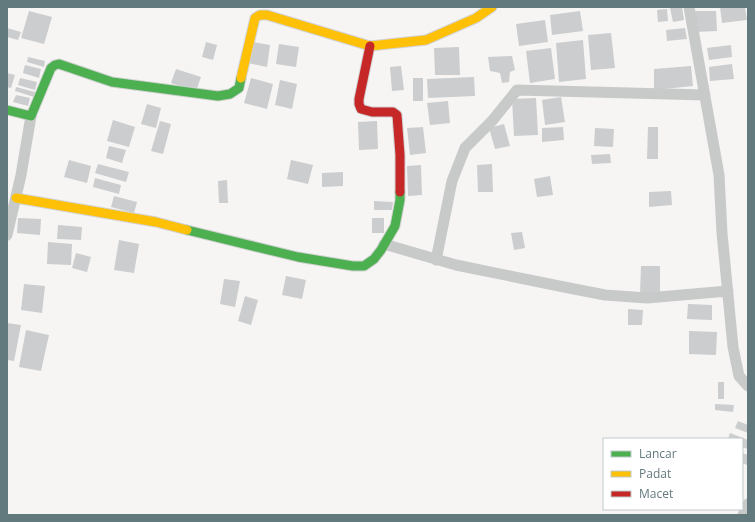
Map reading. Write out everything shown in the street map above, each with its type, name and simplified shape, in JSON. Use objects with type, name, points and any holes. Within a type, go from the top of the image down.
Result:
[{"type":"street","points":[[7,234],[21,175],[31,116],[51,68],[59,64],[112,82],[218,96],[230,94],[239,88],[255,18],[260,15],[267,15],[370,46],[426,40],[476,18],[492,7]]},
{"type":"street","points":[[689,7],[719,175],[722,234],[733,347],[739,376],[748,386]]},
{"type":"street","points":[[16,198],[156,222],[298,257],[353,266],[364,266],[374,259],[395,226],[400,200],[400,155],[397,115],[393,112],[372,112],[361,109],[359,104],[370,46]]},
{"type":"street","points":[[436,260],[452,181],[465,148],[492,121],[517,90],[705,95]]},
{"type":"street","points":[[7,110],[31,116]]},
{"type":"street","points":[[384,244],[456,265],[605,295],[647,298],[728,291]]},
{"type":"street","points":[[743,515],[748,504]]},
{"type":"building","points":[[682,7],[684,20],[673,22],[670,8]]},
{"type":"building","points":[[720,7],[745,7],[747,20],[722,23]]},
{"type":"building","points":[[667,9],[668,21],[658,22],[657,10]]},
{"type":"building","points":[[29,11],[52,17],[44,44],[21,38]]},
{"type":"building","points":[[580,11],[583,31],[552,35],[550,15]]},
{"type":"building","points":[[694,11],[716,11],[717,31],[695,32]]},
{"type":"building","points":[[545,20],[548,42],[519,46],[516,24]]},
{"type":"building","points":[[7,28],[21,32],[18,40],[7,37]]},
{"type":"building","points":[[685,28],[687,39],[667,41],[666,30]]},
{"type":"building","points":[[611,33],[615,68],[591,70],[588,35]]},
{"type":"building","points":[[583,40],[586,79],[559,82],[556,43]]},
{"type":"building","points":[[206,42],[217,45],[213,60],[202,57]]},
{"type":"building","points":[[252,42],[270,45],[267,67],[248,63]]},
{"type":"building","points":[[279,44],[299,47],[296,67],[276,64]]},
{"type":"building","points":[[731,45],[732,57],[709,60],[707,48]]},
{"type":"building","points":[[459,47],[460,75],[435,75],[434,48]]},
{"type":"building","points":[[551,48],[555,79],[530,83],[526,51]]},
{"type":"building","points":[[512,56],[515,70],[510,72],[509,82],[502,83],[500,73],[490,71],[488,57]]},
{"type":"building","points":[[28,57],[45,61],[44,67],[27,62]]},
{"type":"building","points":[[732,64],[734,79],[710,81],[709,67]]},
{"type":"building","points":[[25,65],[41,69],[39,78],[23,73]]},
{"type":"building","points":[[401,66],[404,90],[392,91],[390,67]]},
{"type":"building","points":[[691,66],[693,86],[654,90],[654,69]]},
{"type":"building","points":[[176,69],[201,77],[196,91],[171,83]]},
{"type":"building","points":[[7,73],[15,75],[11,88],[7,87]]},
{"type":"building","points":[[474,77],[475,96],[428,98],[427,79]]},
{"type":"building","points":[[20,78],[37,82],[35,90],[18,85]]},
{"type":"building","points":[[251,78],[273,84],[267,109],[244,103]]},
{"type":"building","points":[[413,78],[423,78],[423,101],[413,101]]},
{"type":"building","points":[[280,80],[297,84],[292,109],[275,105]]},
{"type":"building","points":[[16,87],[35,92],[34,97],[15,91]]},
{"type":"building","points":[[16,95],[30,98],[28,106],[13,102]]},
{"type":"building","points":[[561,97],[565,122],[545,125],[542,100]]},
{"type":"building","points":[[536,98],[538,135],[514,136],[512,99]]},
{"type":"building","points":[[448,101],[450,123],[430,125],[427,103]]},
{"type":"building","points":[[147,104],[161,108],[156,128],[141,124]]},
{"type":"building","points":[[113,120],[135,127],[129,147],[107,141]]},
{"type":"building","points":[[160,121],[171,124],[163,154],[151,151]]},
{"type":"building","points":[[377,121],[378,149],[359,150],[358,122]]},
{"type":"building","points":[[504,124],[510,146],[495,149],[489,128]]},
{"type":"building","points":[[423,127],[426,153],[410,155],[407,128]]},
{"type":"building","points":[[563,127],[564,140],[542,142],[542,128]]},
{"type":"building","points":[[648,127],[658,127],[658,159],[647,159]]},
{"type":"building","points":[[595,128],[614,129],[613,147],[594,146]]},
{"type":"building","points":[[109,146],[126,150],[122,163],[106,158]]},
{"type":"building","points":[[610,154],[611,163],[592,164],[591,155]]},
{"type":"building","points":[[69,160],[91,166],[87,183],[64,177]]},
{"type":"building","points":[[291,160],[313,165],[308,184],[287,179]]},
{"type":"building","points":[[98,164],[129,172],[126,182],[95,173]]},
{"type":"building","points":[[492,164],[493,192],[478,192],[477,165]]},
{"type":"building","points":[[421,165],[422,195],[408,196],[407,166]]},
{"type":"building","points":[[343,172],[343,186],[322,187],[322,173]]},
{"type":"building","points":[[550,176],[553,195],[537,197],[534,179]]},
{"type":"building","points":[[95,178],[121,185],[119,194],[93,187]]},
{"type":"building","points":[[227,180],[228,203],[219,203],[218,181]]},
{"type":"building","points":[[671,191],[672,205],[649,207],[649,192]]},
{"type":"building","points":[[114,196],[137,202],[134,213],[111,207]]},
{"type":"building","points":[[374,201],[393,202],[392,210],[374,210]]},
{"type":"building","points":[[18,218],[41,219],[40,235],[17,233]]},
{"type":"building","points":[[372,218],[384,218],[384,233],[372,233]]},
{"type":"building","points":[[58,225],[82,227],[81,240],[57,239]]},
{"type":"building","points":[[522,232],[525,248],[514,250],[511,233]]},
{"type":"building","points":[[119,240],[139,244],[134,273],[114,270]]},
{"type":"building","points":[[48,242],[72,244],[71,265],[47,264]]},
{"type":"building","points":[[76,253],[91,257],[87,272],[72,268]]},
{"type":"building","points":[[641,266],[660,266],[660,294],[640,293]]},
{"type":"building","points":[[286,276],[306,280],[302,299],[282,295]]},
{"type":"building","points":[[224,279],[240,281],[235,307],[220,304]]},
{"type":"building","points":[[24,284],[45,286],[42,313],[21,310]]},
{"type":"building","points":[[245,296],[258,300],[251,325],[238,321]]},
{"type":"building","points":[[688,304],[712,305],[712,320],[687,319]]},
{"type":"building","points":[[628,309],[643,310],[642,325],[628,325]]},
{"type":"building","points":[[7,323],[21,325],[14,361],[7,360]]},
{"type":"building","points":[[26,330],[49,335],[41,371],[19,367]]},
{"type":"building","points":[[689,331],[717,332],[716,355],[689,354]]},
{"type":"building","points":[[718,382],[724,382],[724,399],[718,399]]},
{"type":"building","points":[[715,404],[734,405],[733,412],[715,410]]},
{"type":"building","points":[[738,421],[748,425],[748,433],[735,428]]},
{"type":"building","points":[[730,433],[743,438],[728,438]]},
{"type":"building","points":[[743,438],[748,440],[748,449],[743,447]]},
{"type":"building","points":[[743,453],[748,455],[747,465],[743,463]]},
{"type":"traffic: fast","points":[[7,110],[31,116],[51,68],[59,64],[112,82],[218,96],[230,94],[239,88],[241,78]]},
{"type":"traffic: fast","points":[[187,230],[298,257],[353,266],[364,266],[374,259],[381,250],[395,226],[400,192]]},
{"type":"traffic: slow","points":[[241,78],[255,18],[260,15],[267,15],[370,46],[426,40],[476,18],[492,7]]},
{"type":"traffic: slow","points":[[16,198],[156,222],[187,230]]},
{"type":"traffic: jam","points":[[370,46],[359,104],[361,109],[372,112],[393,112],[397,115],[400,155],[400,192]]}]
